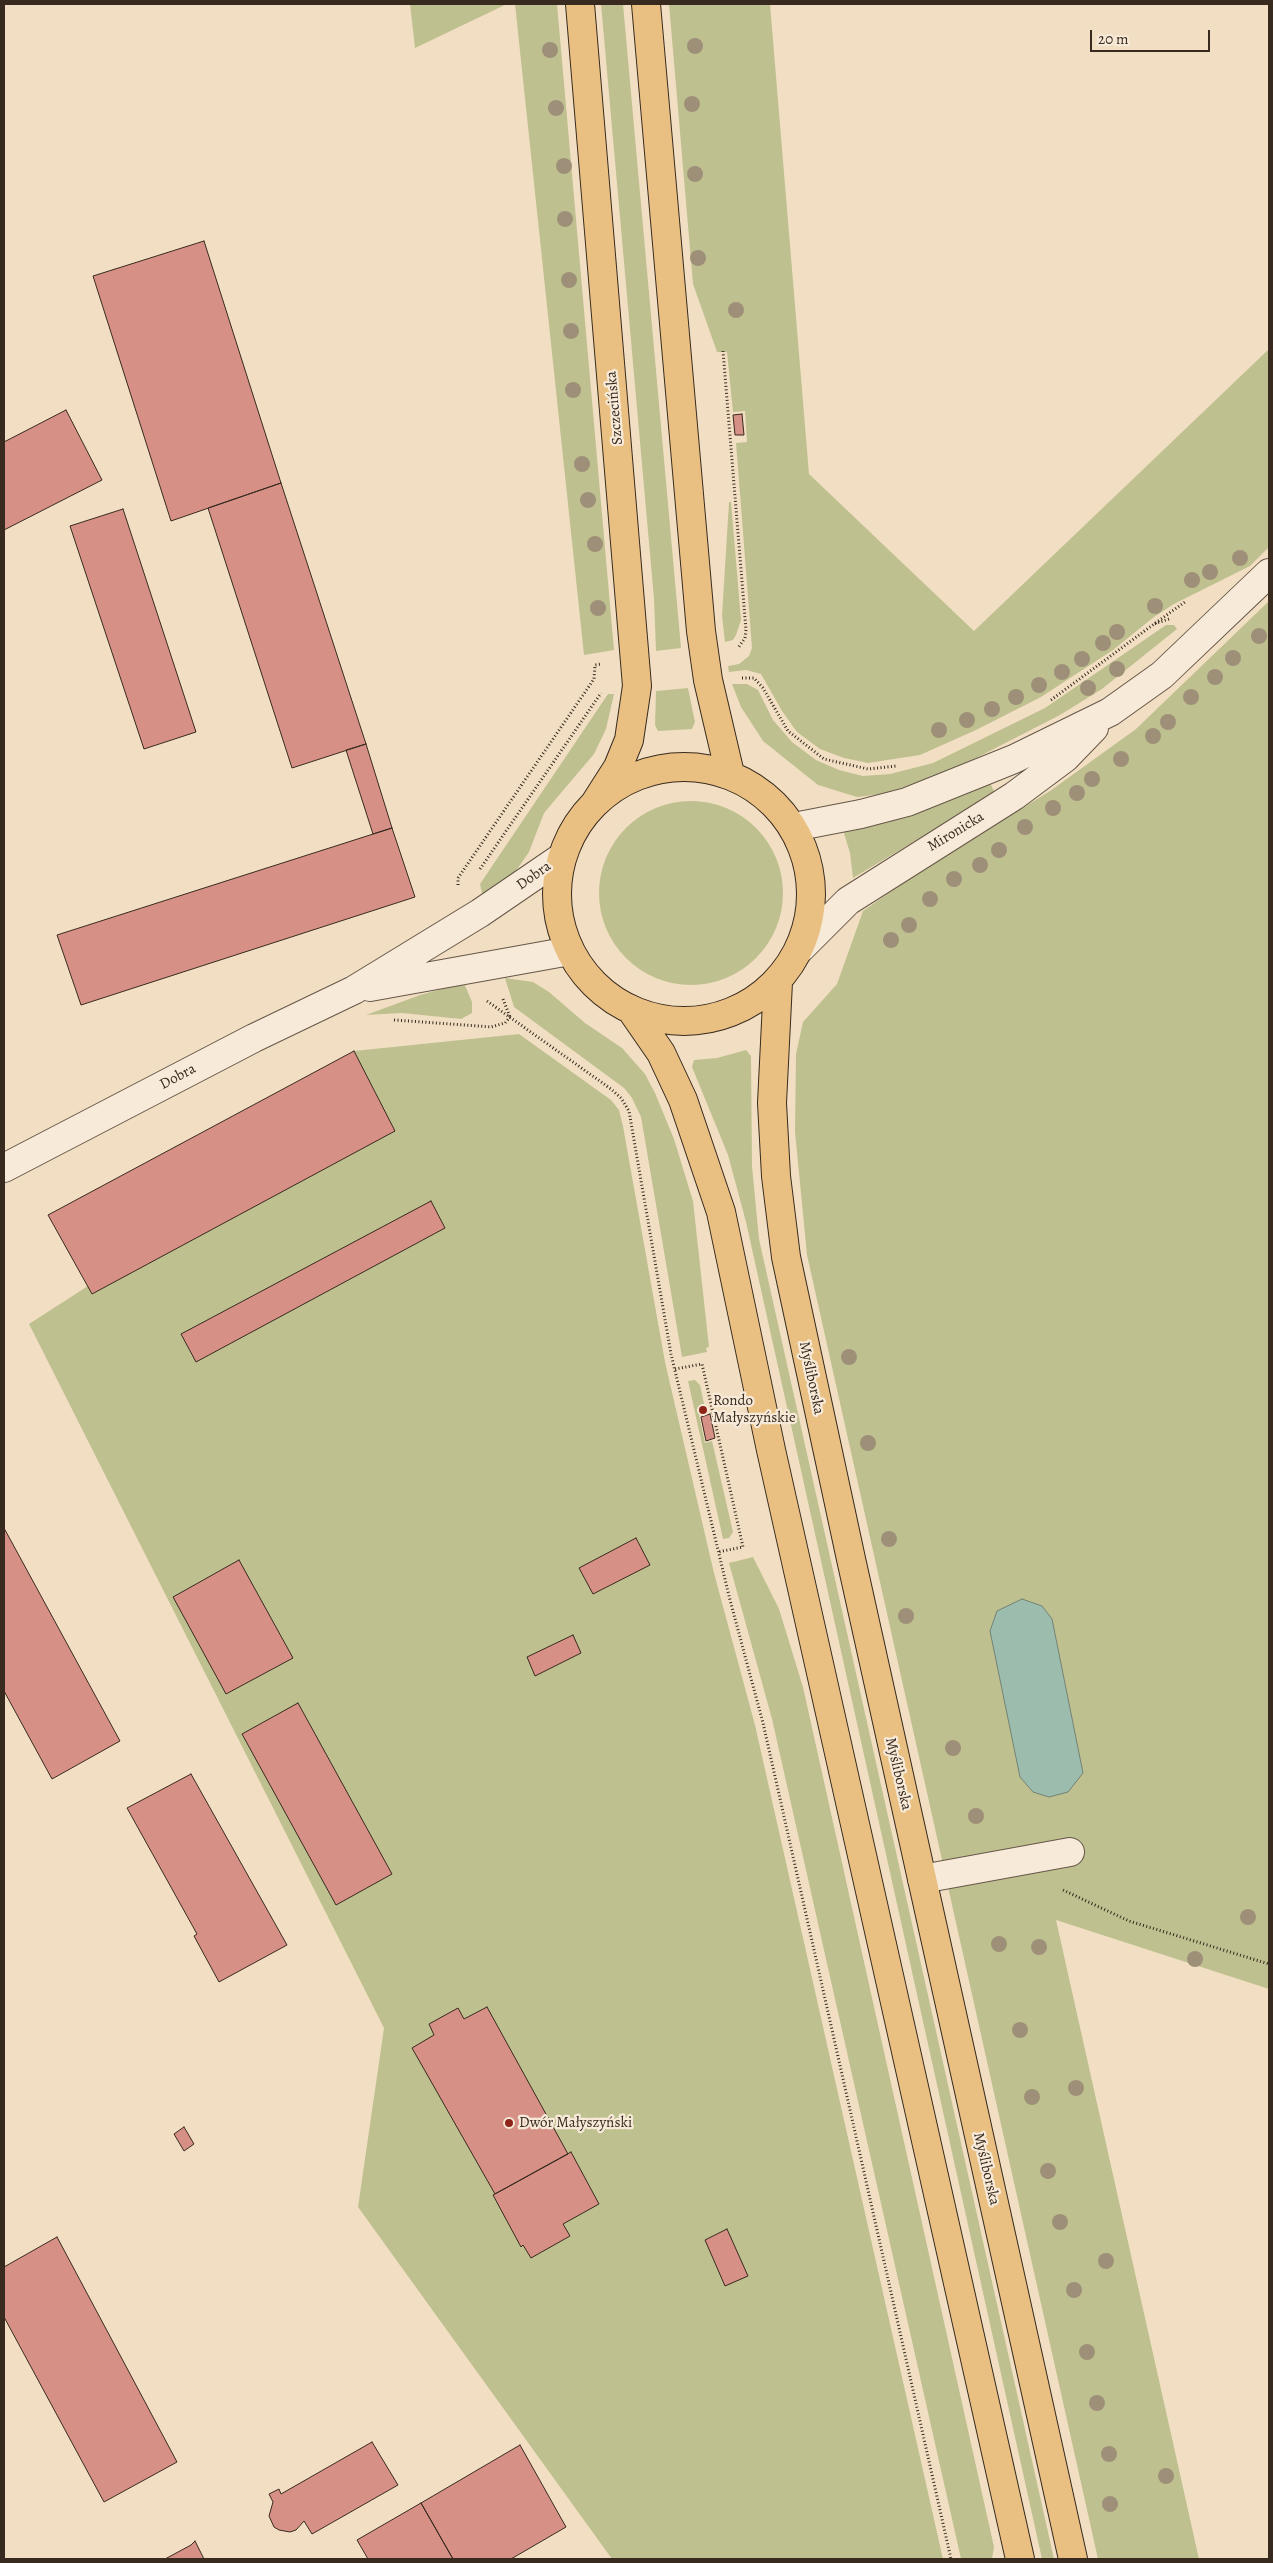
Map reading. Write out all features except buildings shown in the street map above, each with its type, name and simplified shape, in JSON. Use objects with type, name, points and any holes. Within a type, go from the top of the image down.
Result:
[{"type":"main road","name":"Szczecińska","points":[[580,4],[638,686],[629,740],[618,767],[594,803]]},
{"type":"main road","points":[[646,4],[704,657],[730,774]]},
{"type":"main road","points":[[632,1011],[670,1021],[709,1020],[747,1006],[778,982],[801,948],[812,908],[810,866],[794,828],[766,795],[730,774],[694,766],[658,768],[624,781],[594,803],[575,827],[562,857],[557,880],[557,905],[561,929],[570,951],[596,986],[632,1011],[661,1052],[683,1100],[721,1212],[779,1488],[1020,2559]]},
{"type":"main road","name":"Myśliborska","points":[[778,982],[772,1103],[776,1176],[786,1258],[1073,2559]]},
{"type":"street","name":"Mironicka","points":[[801,948],[848,901],[1014,796],[1058,763],[1110,712],[1162,675],[1269,573]]},
{"type":"street","name":"Mironicka","points":[[794,828],[861,814],[906,802],[1014,759],[1110,712]]},
{"type":"street","name":"Dobra","points":[[4,1168],[254,1038],[354,990],[480,913],[562,857]]},
{"type":"street","name":"Dobra","points":[[354,990],[570,951]]},
{"type":"street","points":[[922,1879],[1070,1852]]},
{"type":"path","points":[[723,352],[746,630],[745,638],[734,652]]},
{"type":"path","points":[[458,890],[458,878],[594,679],[595,665],[605,664]]},
{"type":"path","points":[[386,1022],[394,1020],[491,1027],[505,1023],[510,1017],[611,1089],[621,1098],[629,1111],[675,1369],[718,1552],[765,1732],[951,2559]]},
{"type":"path","points":[[675,1369],[702,1364],[743,1546],[718,1552]]},
{"type":"path","points":[[1044,1858],[1062,1890],[1129,1921],[1269,1964]]},
{"type":"green space","points":[[410,4],[507,4],[415,48]]},
{"type":"green space","points":[[515,4],[557,4],[614,650],[584,655]]},
{"type":"green space","points":[[601,4],[623,4],[681,648],[656,651],[654,599]]},
{"type":"green space","points":[[669,4],[770,4],[809,474],[974,631],[1269,349],[1269,547],[1250,566],[1174,604],[1154,617],[1113,650],[1041,697],[976,730],[920,755],[868,763],[844,758],[820,749],[797,732],[782,711],[761,674],[746,670],[729,672],[728,666],[739,664],[749,656],[752,648],[736,443],[747,442],[745,411],[733,412],[727,352],[717,352],[693,284]]},
{"type":"green space","points":[[729,502],[731,502],[741,620],[733,640],[725,642],[722,616]]},
{"type":"green space","points":[[1269,601],[1269,1989],[1056,1920],[1199,2559],[1098,2559],[807,1255],[795,1132],[796,1054],[803,1022],[837,984],[863,911],[923,869],[1050,791],[1136,729]]},
{"type":"green space","points":[[1166,625],[1174,625],[1177,629],[1102,689],[1060,715],[949,772],[883,794],[857,797],[818,785],[763,741],[741,707],[732,684],[747,684],[758,690],[773,720],[792,742],[816,760],[839,770],[863,776],[890,774],[933,763],[1045,708]]},
{"type":"green space","points":[[688,688],[695,722],[692,729],[658,731],[655,725],[656,691]]},
{"type":"green space","points":[[608,694],[614,694],[606,729],[594,754],[544,813],[529,852],[511,878],[483,898],[480,884]]},
{"type":"green space","points":[[990,783],[995,793],[853,878],[850,853],[843,830],[943,803]]},
{"type":"green space","points":[[700,801],[709,802],[735,812],[750,822],[762,834],[772,849],[779,866],[782,875],[782,911],[772,937],[762,952],[750,964],[735,974],[709,984],[682,985],[673,984],[647,974],[632,964],[620,952],[610,937],[600,911],[599,884],[600,875],[610,849],[620,834],[632,822],[647,812],[673,802]]},
{"type":"green space","points":[[505,978],[533,982],[549,992],[585,1023],[622,1048],[645,1074],[674,1139],[693,1201],[709,1347],[706,1348],[707,1352],[682,1357],[641,1117],[632,1098],[624,1088],[514,1007]]},
{"type":"green space","points":[[464,983],[472,1002],[472,1013],[461,1019],[402,1013],[366,1015],[420,995]]},
{"type":"green space","points":[[519,1034],[611,1100],[619,1110],[665,1362],[714,1573],[755,1725],[943,2559],[612,2559],[358,2207],[384,2028],[29,1324],[311,1142],[354,1051]]},
{"type":"green space","points":[[746,1050],[751,1056],[752,1166],[759,1239],[1054,2559],[1042,2559],[746,1222],[728,1155],[692,1067],[694,1060],[717,1058]]},
{"type":"green space","points":[[695,1380],[700,1385],[706,1413],[699,1415],[705,1443],[712,1441],[733,1532],[729,1538],[723,1539],[688,1381]]},
{"type":"green space","points":[[753,1557],[779,1609],[803,1687],[994,2547],[992,2559],[961,2559],[772,1719],[729,1563]]},
{"type":"shaded area","points":[[1022,1599],[1042,1606],[1052,1619],[1083,1773],[1068,1792],[1049,1797],[1033,1792],[1020,1777],[990,1631],[997,1611]]},
{"type":"place","name":"Rondo Małyszyńskie","points":[[703,1410]]},
{"type":"place","name":"Dwór Małyszyński","points":[[509,2123]]}]
